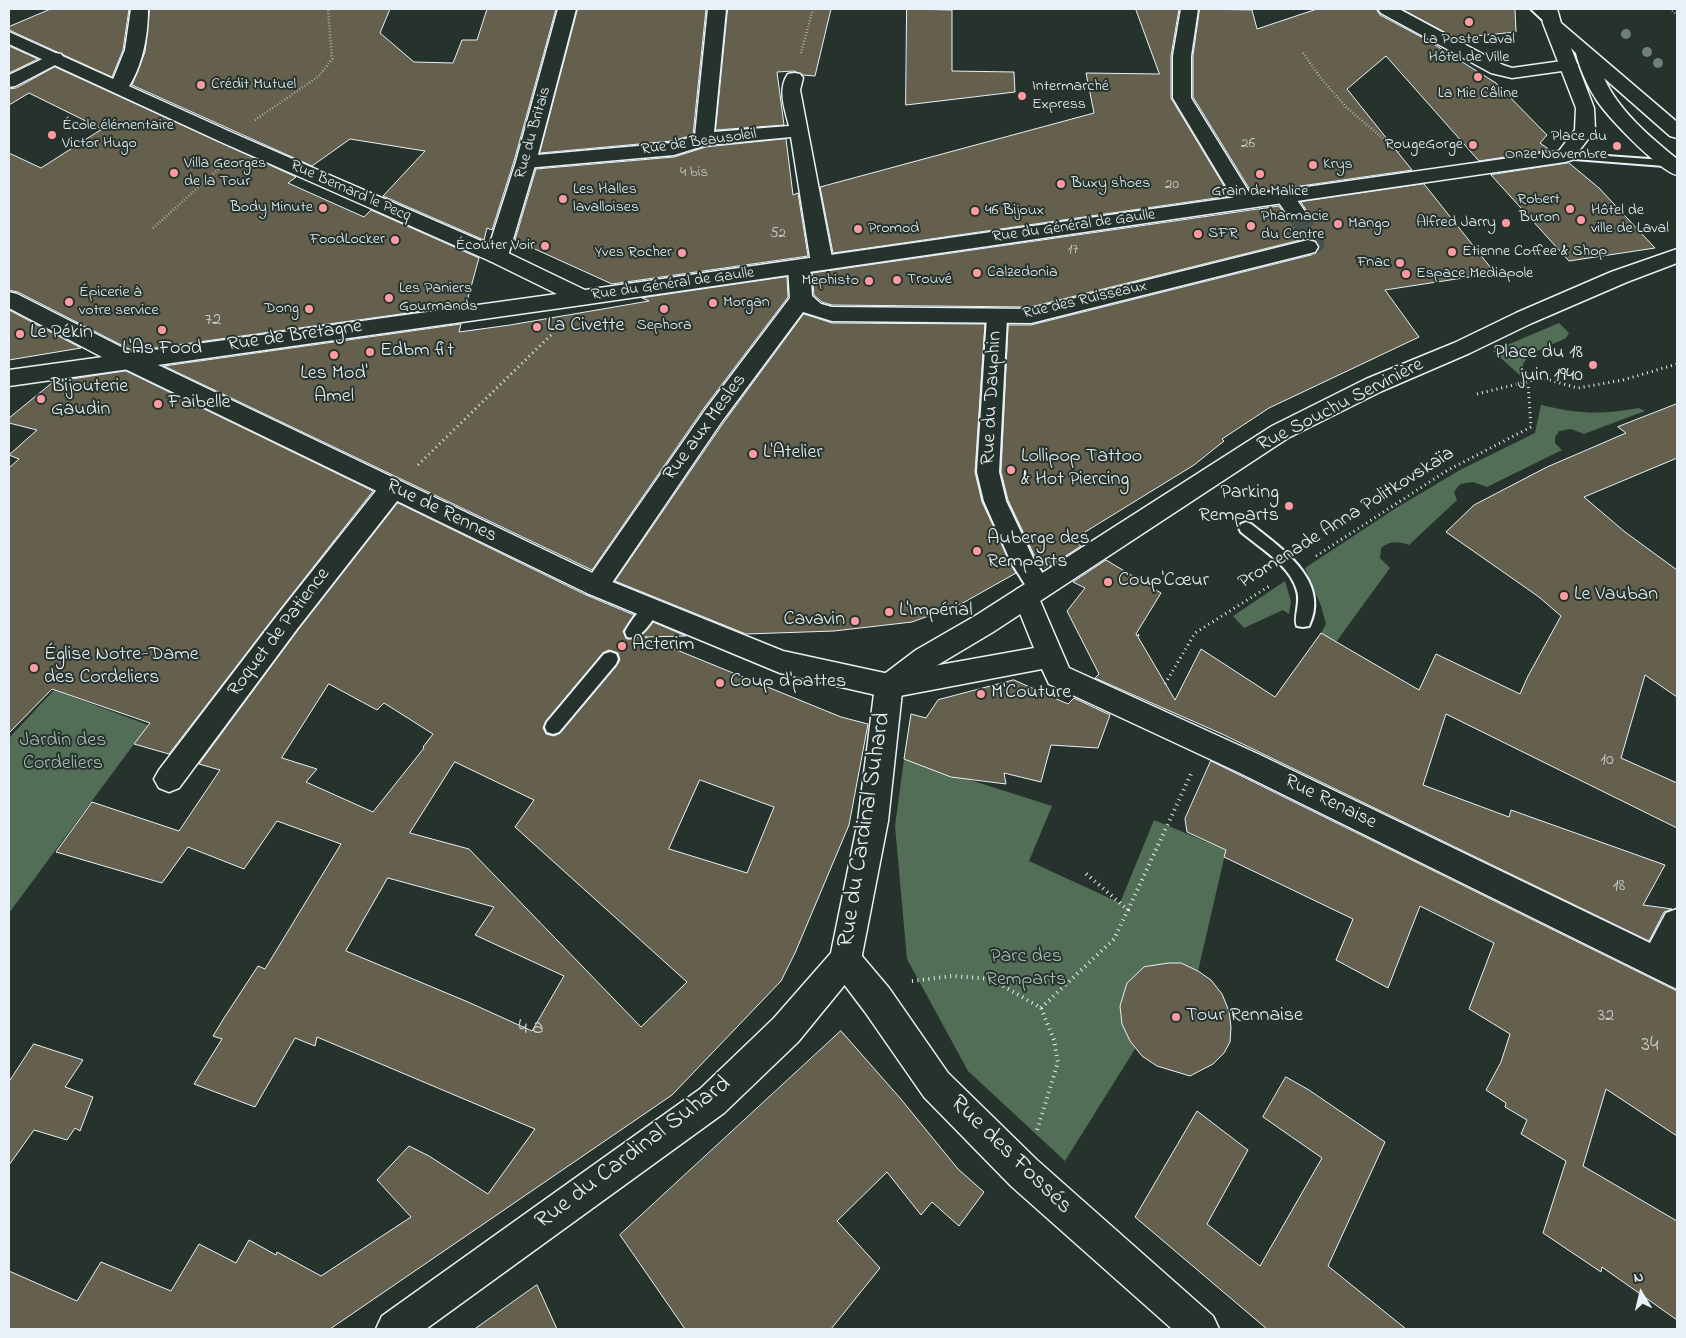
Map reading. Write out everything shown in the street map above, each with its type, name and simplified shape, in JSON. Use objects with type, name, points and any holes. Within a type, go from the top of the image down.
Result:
[{"type":"street","points":[[119,87],[129,70],[132,60],[139,31],[140,9]]},
{"type":"street","name":"Rue du Britais","points":[[497,256],[526,162],[567,9]]},
{"type":"street","points":[[704,139],[717,9]]},
{"type":"street","points":[[1189,9],[1182,56],[1182,98],[1245,202]]},
{"type":"street","points":[[1387,9],[1498,69],[1512,73],[1569,65]]},
{"type":"street","points":[[1548,14],[1585,108],[1584,130],[1565,156]]},
{"type":"street","points":[[1548,14],[1584,50],[1677,132]]},
{"type":"street","name":"Rue Bernard le Pecq","points":[[9,37],[236,142],[497,256],[582,298]]},
{"type":"street","points":[[1584,50],[1602,95],[1639,136],[1675,166]]},
{"type":"street","points":[[9,82],[55,58]]},
{"type":"street","points":[[794,78],[791,90],[822,264]]},
{"type":"street","name":"Rue de Beausoleil","points":[[526,162],[674,149],[704,139],[799,131]]},
{"type":"street","name":"Rue du Général de Gaulle","points":[[582,298],[1245,202],[1291,205],[1428,176],[1565,156]]},
{"type":"street","name":"Rue des Ruisseaux","points":[[801,299],[813,309],[832,314],[1031,316],[1308,247]]},
{"type":"street","name":"Rue Souchu Servinière","points":[[889,686],[926,658],[1280,432],[1374,385],[1462,348],[1619,277],[1677,256]]},
{"type":"street","points":[[799,267],[801,299]]},
{"type":"street","name":"Rue de Bretagne","points":[[9,378],[127,360],[582,298]]},
{"type":"street","name":"Rue de Rennes","points":[[9,299],[127,360],[596,586],[780,662],[889,686]]},
{"type":"street","name":"Rue aux Mesles","points":[[596,586],[714,415],[801,299]]},
{"type":"street","name":"Rue du Dauphin","points":[[997,317],[988,472],[995,501],[1023,562],[1032,592]]},
{"type":"street","name":"Roquet de Patience","points":[[169,779],[288,621],[392,489]]},
{"type":"street","name":"Rue Renaise","points":[[1032,592],[1059,676],[1250,764],[1667,968]]},
{"type":"street","points":[[889,686],[1051,656]]},
{"type":"street","name":"Rue du Cardinal Suhard","points":[[395,1329],[712,1101],[786,1030],[845,960],[873,821],[889,686]]},
{"type":"street","points":[[1667,968],[1677,924]]},
{"type":"street","name":"Rue des Fossés","points":[[845,960],[877,1000],[936,1085],[1024,1173],[1200,1329]]},
{"type":"lane","points":[[1536,9],[1548,14]]},
{"type":"lane","name":"Rue du Général de Gaulle","points":[[1565,156],[1675,166]]},
{"type":"lane","points":[[1246,528],[1297,574],[1306,591],[1307,604],[1303,622]]},
{"type":"lane","points":[[633,632],[651,609]]},
{"type":"lane","points":[[553,727],[610,659]]},
{"type":"path","points":[[153,228],[236,142],[327,68],[332,59],[328,9]]},
{"type":"path","points":[[794,78],[813,9]]},
{"type":"path","points":[[1670,9],[1677,15]]},
{"type":"path","points":[[1303,53],[1320,77],[1346,107],[1428,176]]},
{"type":"path","points":[[392,489],[568,317],[582,298]]},
{"type":"path","points":[[1477,394],[1528,383],[1542,378],[1578,388],[1623,380],[1677,364]]},
{"type":"path","name":"Promenade Anna Politkovskaïa","points":[[1165,684],[1195,632],[1448,470],[1531,427],[1528,383]]},
{"type":"path","points":[[1041,1008],[1114,939],[1192,772]]},
{"type":"path","points":[[1083,871],[1128,910]]},
{"type":"path","points":[[909,981],[953,976],[991,979],[1041,1008],[1054,1040],[1058,1062],[1037,1132]]},
{"type":"green space","points":[[1559,323],[1569,333],[1566,338],[1529,355],[1523,364],[1524,379],[1493,351]]},
{"type":"green space","points":[[1541,405],[1590,412],[1612,412],[1639,408],[1645,411],[1584,434],[1571,429],[1559,431],[1555,437],[1555,443],[1562,450],[1487,487],[1473,482],[1460,484],[1454,492],[1457,500],[1409,545],[1394,542],[1381,548],[1380,558],[1390,568],[1336,642],[1321,633],[1326,624],[1321,606],[1305,568],[1396,508],[1460,470],[1535,433]]},
{"type":"green space","points":[[1285,581],[1291,601],[1289,614],[1283,610],[1244,628],[1233,616]]},
{"type":"green space","name":"Jardin des Cordeliers","points":[[54,690],[148,725],[9,913],[9,738]]},
{"type":"green space","name":"Parc des Remparts","points":[[904,759],[1052,806],[1029,861],[1120,903],[1154,820],[1226,850],[1198,971],[1124,990],[1135,1049],[1065,1161],[968,1071],[907,959],[895,826]]},
{"type":"building","points":[[51,9],[129,9],[123,50],[112,77],[9,30],[9,27]]},
{"type":"building","points":[[150,9],[390,9],[380,33],[414,62],[453,63],[462,40],[477,40],[487,9],[556,9],[514,161],[492,230],[487,228],[484,240],[383,196],[425,151],[350,139],[312,166],[132,85],[145,52]]},
{"type":"building","points":[[578,9],[706,9],[693,135],[672,141],[540,153]]},
{"type":"building","points":[[728,9],[831,9],[815,76],[803,75],[794,71],[777,72],[784,125],[716,130]]},
{"type":"building","points":[[907,9],[952,10],[952,71],[1014,72],[1015,92],[906,105]]},
{"type":"building","points":[[1136,9],[1179,9],[1171,56],[1171,98],[1230,196],[833,253],[820,187],[1094,113],[1086,73],[1159,74]]},
{"type":"building","points":[[1200,9],[1252,10],[1257,29],[1317,9],[1376,9],[1380,15],[1427,40],[1496,83],[1547,135],[1540,143],[1550,150],[1479,161],[1386,56],[1347,89],[1412,170],[1252,193],[1193,97],[1193,56]]},
{"type":"building","name":"La Poste Laval Hôtel de Ville","points":[[1402,9],[1515,9],[1516,32],[1456,38]]},
{"type":"building","points":[[9,46],[38,59],[9,73]]},
{"type":"building","points":[[55,67],[296,177],[288,183],[364,217],[371,210],[479,258],[466,305],[133,351],[18,292],[9,290],[9,153],[41,168],[102,129],[29,93],[9,105],[9,89],[16,88]]},
{"type":"building","points":[[786,139],[793,195],[798,193],[808,256],[612,284],[515,240],[536,169],[674,157],[706,147]]},
{"type":"building","name":"Hôtel de ville de Laval","points":[[1569,163],[1599,188],[1655,248],[1569,261],[1491,175]]},
{"type":"building","points":[[1424,184],[1495,273],[1385,290],[1419,337],[1269,408],[1222,439],[1224,441],[1194,465],[1072,540],[1081,546],[1047,568],[1038,563],[1035,557],[1008,500],[1001,472],[1008,325],[1031,325],[1315,254],[1320,248],[1317,241],[1308,238],[1031,307],[832,305],[822,302],[814,295],[812,273],[1279,206],[1287,218],[1297,221],[1304,218],[1308,213],[1301,202]]},
{"type":"building","points":[[787,277],[788,297],[704,408],[592,570],[164,366],[461,324],[459,332],[510,325],[649,301],[642,298]]},
{"type":"building","points":[[9,310],[81,348],[9,360]]},
{"type":"building","points":[[804,314],[832,323],[985,324],[975,472],[982,502],[1016,573],[961,604],[912,622],[834,631],[746,634],[615,581],[724,422]]},
{"type":"building","points":[[126,371],[373,491],[169,754],[134,744],[150,723],[52,689],[9,733],[9,468],[19,459],[9,455],[37,430],[9,423],[9,418],[53,382]]},
{"type":"building","points":[[1677,404],[1677,458],[1584,497],[1625,532],[1677,570],[1677,697],[1645,675],[1621,758],[1677,783],[1677,828],[1446,714],[1423,785],[1509,817],[1511,810],[1665,865],[1643,905],[1672,909],[1664,912],[1649,941],[1222,734],[1095,678],[1099,674],[1067,611],[1085,588],[1073,582],[1106,560],[1161,593],[1136,634],[1137,636],[1139,634],[1138,637],[1175,700],[1201,649],[1275,697],[1321,633],[1419,690],[1436,654],[1520,694],[1561,616],[1539,597],[1446,532],[1474,505],[1547,467],[1626,433],[1618,427]]},
{"type":"building","points":[[398,503],[586,595],[634,615],[623,631],[627,639],[638,637],[653,622],[686,636],[645,637],[841,717],[868,724],[849,825],[795,953],[781,981],[672,1095],[330,1329],[9,1329],[9,1271],[77,1301],[101,1262],[171,1291],[199,1244],[236,1263],[249,1240],[276,1255],[277,1252],[321,1276],[411,1217],[377,1180],[409,1146],[429,1156],[488,1194],[535,1129],[317,1037],[315,1046],[295,1038],[255,1107],[194,1084],[222,1039],[213,1036],[224,1018],[258,966],[265,969],[341,844],[277,821],[244,869],[188,847],[162,883],[56,852],[92,802],[179,831],[220,770],[199,764],[298,630]],"holes":[[[609,650],[618,653],[620,660],[560,733],[554,736],[546,734],[543,728],[546,721],[603,653]],[[329,684],[377,710],[384,703],[433,734],[373,812],[306,782],[317,769],[282,758]],[[455,762],[534,800],[515,827],[687,982],[641,1027],[469,849],[410,833]],[[700,780],[774,807],[747,873],[669,849]],[[388,878],[494,907],[475,935],[564,976],[532,1031],[346,951]]]},
{"type":"building","points":[[1014,680],[1068,704],[1074,698],[1110,715],[1098,748],[1051,745],[1041,782],[1004,773],[1006,784],[951,777],[904,759],[911,714],[926,718],[938,700]]},
{"type":"building","points":[[1211,761],[1677,991],[1677,1136],[1606,1089],[1583,1166],[1677,1221],[1677,1320],[1602,1267],[1601,1272],[1543,1233],[1566,1161],[1521,1134],[1527,1120],[1505,1107],[1506,1103],[1486,1090],[1501,1062],[1510,1034],[1469,1009],[1494,943],[1420,906],[1388,988],[1336,960],[1353,919],[1224,857],[1226,850],[1187,832],[1185,819]]},
{"type":"building","name":"Tour Rennaise","points":[[1181,963],[1211,980],[1222,994],[1229,1011],[1230,1042],[1224,1053],[1213,1064],[1190,1076],[1157,1066],[1142,1056],[1130,1041],[1122,1024],[1120,1006],[1127,983],[1144,967]]},
{"type":"building","points":[[841,1031],[900,1098],[958,1169],[984,1192],[959,1226],[932,1202],[921,1215],[887,1172],[837,1221],[880,1268],[831,1329],[685,1329],[620,1235]]},
{"type":"building","points":[[34,1044],[83,1060],[65,1087],[93,1097],[80,1131],[75,1128],[67,1140],[34,1130],[9,1165],[9,1082]]},
{"type":"building","points":[[1286,1077],[1309,1090],[1385,1142],[1328,1266],[1406,1329],[1267,1329],[1135,1217],[1197,1111],[1248,1150],[1207,1224],[1260,1266],[1322,1158],[1263,1117]]},
{"type":"building","points":[[537,1285],[557,1329],[475,1329]]},
{"type":"tunnel","points":[[1296,213],[1315,243],[1308,247]]},
{"type":"place","name":"La Poste Laval Hôtel de Ville","points":[[1469,22]]},
{"type":"place","name":"La Mie Câline","points":[[1478,77]]},
{"type":"place","name":"Crédit Mutuel","points":[[201,85]]},
{"type":"place","name":"Intermarché Express","points":[[1022,96]]},
{"type":"place","name":"École élémentaire Victor Hugo","points":[[52,135]]},
{"type":"place","name":"RougeGorge","points":[[1473,145]]},
{"type":"place","name":"Place du Onze Novembre","points":[[1617,146]]},
{"type":"place","name":"Krys","points":[[1313,165]]},
{"type":"place","name":"Villa Georges de la Tour","points":[[174,173]]},
{"type":"place","name":"Grain de Malice","points":[[1260,174]]},
{"type":"place","name":"Buxy shoes","points":[[1061,184]]},
{"type":"place","name":"Les Halles lavalloises","points":[[563,199]]},
{"type":"place","name":"Body Minute","points":[[323,208]]},
{"type":"place","name":"Robert Buron","points":[[1570,209]]},
{"type":"place","name":"46 Bijoux","points":[[975,211]]},
{"type":"place","name":"Hôtel de ville de Laval","points":[[1581,220]]},
{"type":"place","name":"Alfred Jarry","points":[[1506,223]]},
{"type":"place","name":"Mango","points":[[1338,224]]},
{"type":"place","name":"Pharmacie du Centre","points":[[1251,226]]},
{"type":"place","name":"Promod","points":[[858,229]]},
{"type":"place","name":"SFR","points":[[1198,234]]},
{"type":"place","name":"FoodLocker","points":[[395,240]]},
{"type":"place","name":"Écouter Voir","points":[[545,246]]},
{"type":"place","name":"Etienne Coffee & Shop","points":[[1452,252]]},
{"type":"place","name":"Yves Rocher","points":[[682,253]]},
{"type":"place","name":"Fnac","points":[[1400,263]]},
{"type":"place","name":"Calzedonia","points":[[977,273]]},
{"type":"place","name":"Espace Mediapole","points":[[1406,274]]},
{"type":"place","name":"Trouvé","points":[[897,280]]},
{"type":"place","name":"Mephisto","points":[[869,281]]},
{"type":"place","name":"Les Paniers Gourmands","points":[[389,298]]},
{"type":"place","name":"Épicerie à votre service","points":[[69,302]]},
{"type":"place","name":"Morgan","points":[[713,303]]},
{"type":"place","name":"Dong","points":[[309,309]]},
{"type":"place","name":"Sephora","points":[[664,309]]},
{"type":"place","name":"La Civette","points":[[537,327]]},
{"type":"place","name":"L'As Food","points":[[162,330]]},
{"type":"place","name":"Le Pékin","points":[[20,334]]},
{"type":"place","name":"Edbm fit","points":[[370,352]]},
{"type":"place","name":"Les Mod' Amel","points":[[334,355]]},
{"type":"place","name":"Place du 18 juin 1940","points":[[1593,365]]},
{"type":"place","name":"Bijouterie Gaudin","points":[[41,399]]},
{"type":"place","name":"Faibelle","points":[[158,404]]},
{"type":"place","name":"L'Atelier","points":[[753,454]]},
{"type":"place","name":"Lollipop Tattoo & Hot Piercing","points":[[1011,470]]},
{"type":"place","name":"Parking Remparts","points":[[1289,506]]},
{"type":"place","name":"Auberge des Remparts","points":[[977,551]]},
{"type":"place","name":"Coup'Cœur","points":[[1108,582]]},
{"type":"place","name":"Le Vauban","points":[[1564,596]]},
{"type":"place","name":"L'Impérial","points":[[889,612]]},
{"type":"place","name":"Cavavin","points":[[855,621]]},
{"type":"place","name":"Acterim","points":[[622,646]]},
{"type":"place","name":"Église Notre-Dame des Cordeliers","points":[[34,668]]},
{"type":"place","name":"Coup d'pattes","points":[[720,683]]},
{"type":"place","name":"M'Couture","points":[[981,694]]},
{"type":"place","name":"Tour Rennaise","points":[[1176,1017]]}]
